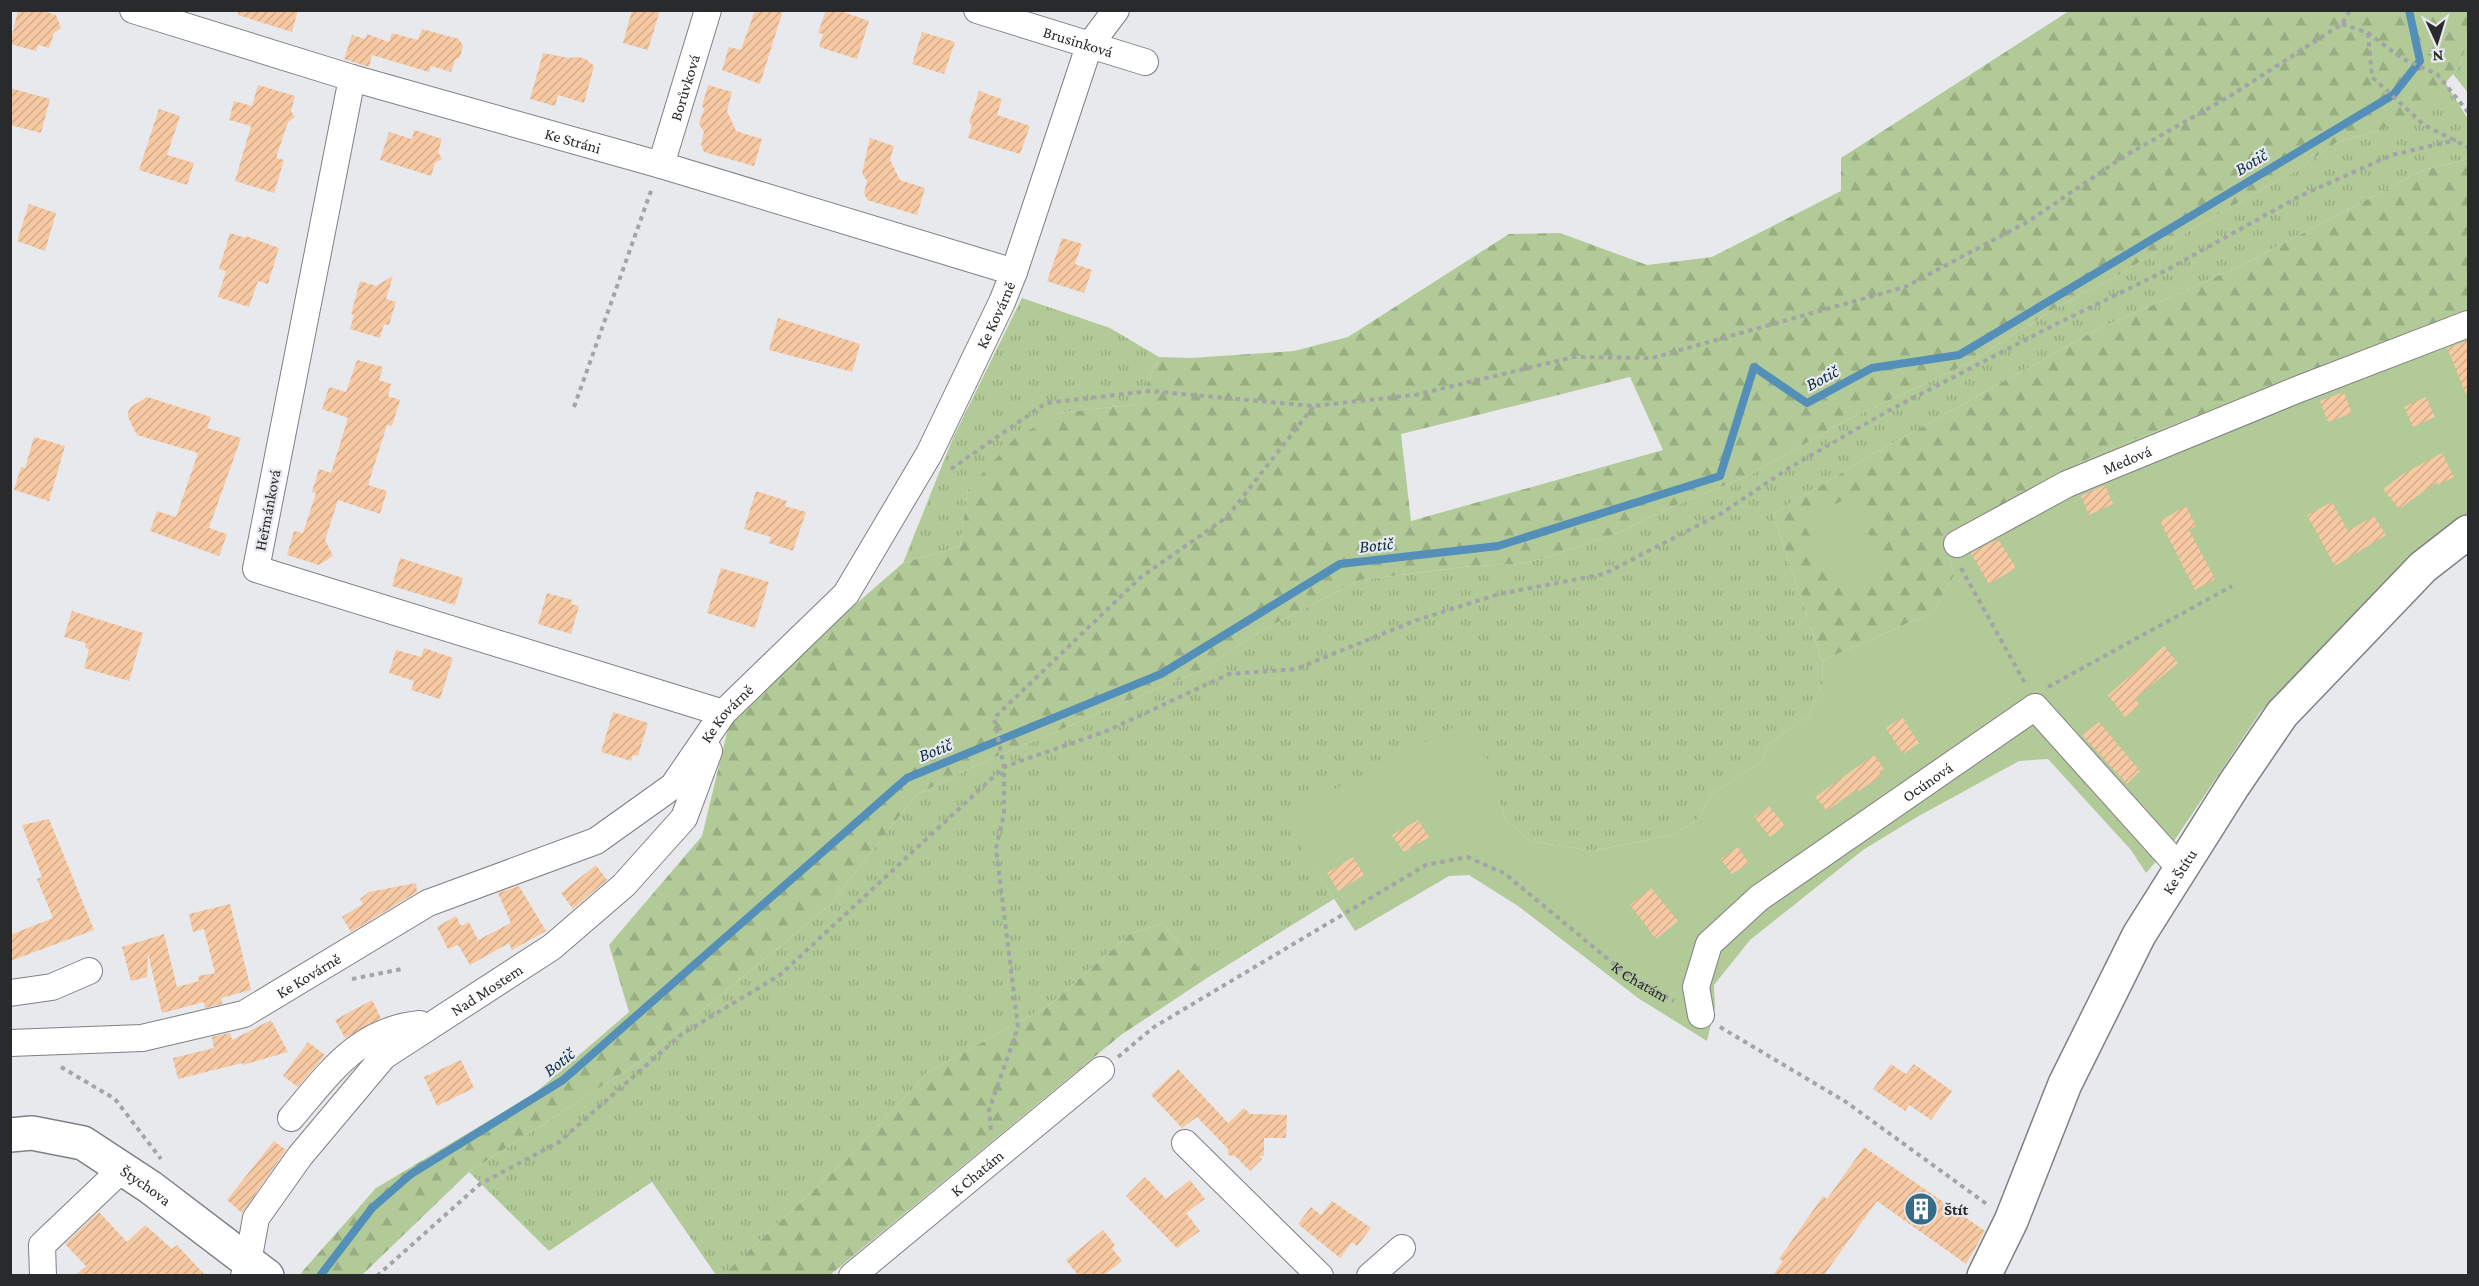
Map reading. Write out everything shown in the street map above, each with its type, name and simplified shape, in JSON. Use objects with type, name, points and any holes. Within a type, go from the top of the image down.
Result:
[{"type":"street","name":"Ke Stráni","points":[[133,10],[352,78],[661,165],[1014,272]]},
{"type":"street","name":"Borůvková","points":[[661,165],[708,10]]},
{"type":"street","name":"Brusinková","points":[[977,10],[1145,62]]},
{"type":"street","name":"Ke Kovárně","points":[[10,1043],[142,1038],[244,1014],[428,903],[596,841],[673,786],[723,713],[846,594],[929,454],[1002,302],[1014,272],[1089,46],[1116,10]]},
{"type":"street","name":"Heřmánková","points":[[352,78],[256,569],[723,713]]},
{"type":"street","name":"Medová","points":[[1957,544],[2067,484],[2299,389],[2469,324]]},
{"type":"street","name":"Ke Štítu","points":[[1984,1275],[2011,1221],[2065,1084],[2139,935],[2180,868],[2282,714],[2423,567],[2469,532]]},
{"type":"street","points":[[2035,704],[2180,868]]},
{"type":"street","name":"Ocúnová","points":[[1701,1015],[1696,987],[1710,944],[1759,898],[2035,704]]},
{"type":"street","name":"Nad Mostem","points":[[256,1272],[256,1218],[300,1156],[384,1056],[552,947],[624,885],[684,818],[723,713]]},
{"type":"street","points":[[10,993],[52,987],[89,971]]},
{"type":"street","points":[[291,1118],[343,1058],[366,1041],[409,1025],[438,1023]]},
{"type":"street","name":"K Chatám","points":[[852,1275],[1101,1070]]},
{"type":"street","name":"Štychova","points":[[10,1135],[33,1133],[83,1143],[123,1168],[256,1272]]},
{"type":"street","points":[[1185,1143],[1320,1275]]},
{"type":"street","points":[[43,1275],[42,1245],[123,1168]]},
{"type":"street","points":[[1370,1275],[1402,1248]]},
{"type":"path","points":[[945,476],[953,467],[1046,403],[1150,391],[1313,406],[1415,395],[1574,357],[1652,358],[1905,287],[2029,221],[2123,157],[2230,96],[2342,24],[2350,10]]},
{"type":"path","points":[[2342,24],[2368,33],[2403,59],[2437,74],[2469,112]]},
{"type":"path","points":[[2368,33],[2372,77],[2424,125],[2469,147]]},
{"type":"path","points":[[377,1275],[480,1184],[559,1142],[682,1034],[780,975],[1004,767],[1109,730],[1229,674],[1296,669],[1414,621],[1499,594],[1604,573],[1722,513],[1789,468],[1887,412],[2054,325],[2163,272],[2300,196],[2392,155],[2456,140]]},
{"type":"path","points":[[574,407],[661,165]]},
{"type":"path","points":[[994,1158],[989,1110],[1018,1027],[996,848],[1004,814],[1004,767],[994,718],[1141,577],[1227,518],[1313,406]]},
{"type":"path","points":[[1957,544],[1957,563],[2035,704]]},
{"type":"path","points":[[2035,704],[2036,693],[2232,586]]},
{"type":"path","name":"K Chatám","points":[[1101,1070],[1154,1027],[1426,865],[1467,857],[1504,873],[1626,974],[1701,1015],[1846,1102],[2011,1221]]},
{"type":"path","points":[[57,1065],[115,1099],[164,1164]]},
{"type":"green space","points":[[2069,11],[2468,11],[2468,40],[2459,67],[2423,109],[2378,131],[2337,142],[2297,170],[2204,222],[2122,273],[2049,312],[1971,362],[1847,420],[1752,474],[1655,514],[1619,533],[1545,558],[1518,564],[1471,566],[1360,580],[1253,635],[1204,669],[979,764],[916,795],[830,905],[642,1060],[469,1172],[362,1275],[304,1276],[301,1273],[376,1188],[535,1093],[629,1012],[609,945],[702,836],[732,712],[903,563],[960,546],[968,489],[1014,439],[1058,413],[1138,404],[1159,357],[1191,358],[1294,351],[1348,337],[1509,234],[1560,233],[1647,265],[1712,257],[1841,191],[1841,158]],"holes":[[[1630,377],[1663,450],[1411,521],[1401,434]]]},
{"type":"green space","points":[[2468,40],[2468,93],[2453,74],[2459,67]]},
{"type":"green space","points":[[2445,82],[2468,119],[2468,159],[2423,170],[2242,265],[2096,330],[1868,457],[1773,514],[1822,661],[1823,683],[1809,715],[1769,744],[1761,762],[1713,793],[1697,820],[1671,835],[1593,851],[1530,841],[1505,819],[1499,800],[1287,825],[1334,899],[1207,978],[1163,923],[1130,934],[1048,1006],[928,1072],[852,1154],[723,1275],[716,1275],[652,1182],[549,1251],[469,1172],[642,1060],[830,905],[916,795],[979,764],[1204,669],[1253,635],[1360,580],[1471,566],[1518,564],[1545,558],[1619,533],[1655,514],[1752,474],[1847,420],[1971,362],[2049,312],[2122,273],[2204,222],[2297,170],[2337,142],[2378,131]]},
{"type":"green space","points":[[2468,159],[2468,311],[2097,454],[1945,536],[1954,576],[1933,612],[1822,661],[1773,514],[1868,457],[2096,330],[2242,265],[2423,170]]},
{"type":"green space","points":[[1022,298],[1110,328],[1159,357],[1138,404],[1058,413],[968,489],[960,546],[903,563],[953,438]]},
{"type":"green space","points":[[2468,311],[2468,513],[2383,583],[2261,711],[2174,841],[2146,873],[2131,850],[2048,759],[2019,761],[1917,817],[1863,850],[1750,940],[1714,985],[1715,1007],[1707,1041],[1638,998],[1518,906],[1469,875],[1449,876],[1355,931],[1286,825],[1291,812],[1452,728],[1471,742],[1492,764],[1505,819],[1530,841],[1593,851],[1671,835],[1697,820],[1713,793],[1761,762],[1769,744],[1809,715],[1823,683],[1822,661],[1933,612],[1954,576],[1945,536],[2097,454]]},
{"type":"green space","points":[[1853,495],[1884,574],[1847,602],[1802,521]]},
{"type":"green space","points":[[1163,923],[1207,978],[1121,1035],[830,1275],[723,1275],[852,1154],[928,1072],[1048,1006],[1130,934]]},
{"type":"building","points":[[18,10],[40,10],[56,15],[61,28],[54,33],[49,48],[38,45],[36,51],[10,44]]},
{"type":"building","points":[[239,10],[298,10],[292,32],[238,15]]},
{"type":"building","points":[[632,10],[660,10],[648,50],[623,43]]},
{"type":"building","points":[[755,10],[783,10],[760,84],[722,70],[729,47],[741,50]]},
{"type":"building","points":[[826,10],[838,10],[869,21],[857,59],[819,47],[823,34],[818,33]]},
{"type":"building","points":[[422,29],[459,39],[463,46],[460,57],[455,60],[451,72],[431,66],[429,72],[372,55],[369,67],[344,59],[352,35],[365,39],[367,34],[389,42],[392,33],[418,40]]},
{"type":"building","points":[[922,32],[955,42],[944,74],[912,64]]},
{"type":"building","points":[[543,53],[586,59],[594,66],[584,103],[558,95],[555,106],[530,99]]},
{"type":"building","points":[[258,85],[295,96],[291,111],[295,117],[288,122],[276,158],[284,160],[274,193],[235,181],[251,126],[229,120],[234,101],[252,106]]},
{"type":"building","points":[[708,85],[732,92],[727,111],[736,131],[762,139],[754,166],[704,152],[701,144],[704,132],[699,124]]},
{"type":"building","points":[[10,88],[50,99],[41,133],[10,125]]},
{"type":"building","points":[[979,91],[1002,99],[997,115],[1030,126],[1020,154],[968,138],[972,125],[969,123]]},
{"type":"building","points":[[159,109],[180,116],[167,155],[194,163],[187,185],[139,170]]},
{"type":"building","points":[[414,130],[442,139],[438,152],[442,159],[435,163],[431,176],[380,160],[389,132],[412,139]]},
{"type":"building","points":[[870,138],[894,146],[890,160],[900,180],[925,188],[917,215],[867,200],[864,193],[867,181],[862,173]]},
{"type":"building","points":[[29,204],[56,213],[45,251],[17,241]]},
{"type":"building","points":[[230,233],[246,238],[246,236],[279,248],[268,284],[258,281],[249,307],[218,297],[226,271],[219,269]]},
{"type":"building","points":[[1062,238],[1082,244],[1075,264],[1092,270],[1084,293],[1047,281]]},
{"type":"building","points":[[393,276],[386,299],[396,302],[389,325],[384,324],[380,338],[350,329],[354,315],[351,314],[360,281],[376,286]]},
{"type":"building","points":[[778,318],[860,344],[852,372],[769,350]]},
{"type":"building","points":[[2469,340],[2469,399],[2468,399],[2447,348]]},
{"type":"building","points":[[357,360],[383,367],[379,380],[391,384],[388,396],[400,400],[392,426],[387,425],[368,485],[387,491],[380,514],[338,500],[325,540],[333,556],[319,565],[287,555],[294,531],[303,533],[316,493],[312,492],[319,469],[331,473],[348,418],[322,409],[329,387],[346,392]]},
{"type":"building","points":[[2344,392],[2352,413],[2328,422],[2320,401]]},
{"type":"building","points":[[147,397],[211,417],[207,428],[241,438],[209,528],[227,534],[219,556],[150,531],[157,511],[176,517],[198,453],[137,435],[128,417],[128,412],[131,407]]},
{"type":"building","points":[[2426,397],[2435,417],[2413,427],[2404,407]]},
{"type":"building","points":[[34,437],[65,446],[49,501],[14,490],[21,467],[25,468]]},
{"type":"building","points":[[2442,453],[2454,477],[2438,485],[2437,482],[2399,509],[2383,489],[2403,474]]},
{"type":"building","points":[[2105,485],[2113,504],[2089,515],[2081,496]]},
{"type":"building","points":[[756,491],[787,501],[785,506],[806,512],[793,551],[769,543],[771,537],[744,529]]},
{"type":"building","points":[[2332,502],[2348,531],[2374,516],[2386,535],[2335,566],[2307,515]]},
{"type":"building","points":[[2186,506],[2196,526],[2189,530],[2215,579],[2195,590],[2160,521]]},
{"type":"building","points":[[1998,539],[2016,568],[1989,584],[1971,553]]},
{"type":"building","points":[[400,558],[463,578],[455,605],[392,586]]},
{"type":"building","points":[[721,568],[769,582],[755,628],[707,613]]},
{"type":"building","points":[[547,593],[572,600],[571,604],[579,606],[571,634],[538,624]]},
{"type":"building","points":[[72,611],[143,633],[129,681],[84,668],[89,649],[85,648],[86,643],[64,637]]},
{"type":"building","points":[[2164,646],[2178,663],[2135,699],[2140,705],[2125,717],[2108,695]]},
{"type":"building","points":[[424,648],[453,658],[440,699],[411,690],[414,681],[389,673],[396,650],[421,657]]},
{"type":"building","points":[[613,712],[648,723],[638,756],[633,755],[631,761],[601,752]]},
{"type":"building","points":[[1902,717],[1919,743],[1903,754],[1886,728]]},
{"type":"building","points":[[2099,722],[2140,771],[2127,784],[2082,735]]},
{"type":"building","points":[[1874,755],[1884,769],[1879,772],[1882,775],[1859,791],[1857,789],[1827,811],[1815,797]]},
{"type":"building","points":[[1769,806],[1785,826],[1770,837],[1754,817]]},
{"type":"building","points":[[49,819],[94,930],[10,961],[10,935],[53,918],[37,879],[42,877],[22,825]]},
{"type":"building","points":[[1418,820],[1429,837],[1404,852],[1392,835]]},
{"type":"building","points":[[1738,847],[1749,863],[1732,874],[1721,859]]},
{"type":"building","points":[[1353,857],[1364,875],[1338,891],[1327,873]]},
{"type":"building","points":[[596,865],[607,880],[573,909],[561,893]]},
{"type":"building","points":[[416,883],[417,892],[351,932],[342,917],[363,904],[360,899],[369,892]]},
{"type":"building","points":[[519,886],[546,931],[512,950],[509,943],[470,965],[458,945],[448,949],[437,927],[456,916],[461,926],[469,922],[478,940],[511,923],[498,893]]},
{"type":"building","points":[[1651,888],[1678,921],[1656,939],[1630,905]]},
{"type":"building","points":[[230,904],[251,990],[221,998],[222,1004],[205,1008],[204,1002],[162,1013],[148,954],[147,977],[131,981],[122,947],[164,934],[177,987],[199,981],[198,976],[214,973],[216,977],[204,929],[193,932],[189,914]]},
{"type":"building","points":[[372,1000],[381,1018],[345,1038],[335,1020]]},
{"type":"building","points":[[271,1020],[288,1052],[243,1065],[242,1063],[178,1079],[173,1058],[214,1048],[212,1037],[230,1033],[232,1040]]},
{"type":"building","points":[[308,1042],[325,1055],[298,1087],[283,1076]]},
{"type":"building","points":[[461,1060],[474,1088],[437,1106],[424,1077]]},
{"type":"building","points":[[1891,1064],[1906,1074],[1914,1064],[1952,1091],[1931,1120],[1909,1105],[1905,1111],[1873,1089]]},
{"type":"building","points":[[1178,1069],[1228,1123],[1244,1108],[1250,1114],[1287,1115],[1286,1138],[1264,1138],[1264,1156],[1259,1156],[1262,1159],[1250,1171],[1235,1156],[1228,1155],[1228,1149],[1197,1117],[1182,1128],[1151,1095]]},
{"type":"building","points":[[274,1141],[286,1150],[242,1213],[227,1200]]},
{"type":"building","name":"Štít","points":[[1864,1147],[1985,1231],[1966,1264],[1877,1201],[1824,1275],[1773,1275],[1783,1261],[1779,1259],[1823,1196],[1827,1199]]},
{"type":"building","points":[[1145,1177],[1166,1199],[1190,1180],[1205,1199],[1186,1213],[1200,1231],[1177,1248],[1126,1196]]},
{"type":"building","points":[[1332,1201],[1371,1228],[1357,1246],[1352,1242],[1340,1258],[1298,1224],[1311,1207],[1321,1215]]},
{"type":"building","points":[[99,1212],[127,1242],[145,1225],[172,1249],[177,1245],[205,1275],[76,1275],[86,1266],[65,1244]]},
{"type":"building","points":[[1103,1230],[1115,1245],[1112,1248],[1122,1261],[1104,1275],[1078,1275],[1066,1260]]},
{"type":"waterway","name":"Botič","points":[[320,1276],[372,1208],[411,1174],[563,1080],[907,778],[1161,674],[1340,564],[1498,546],[1720,476],[1754,367],[1807,403],[1872,368],[1959,355],[2393,95],[2420,61],[2409,10]]},
{"type":"place","name":"Štít","points":[[1921,1209]]}]
